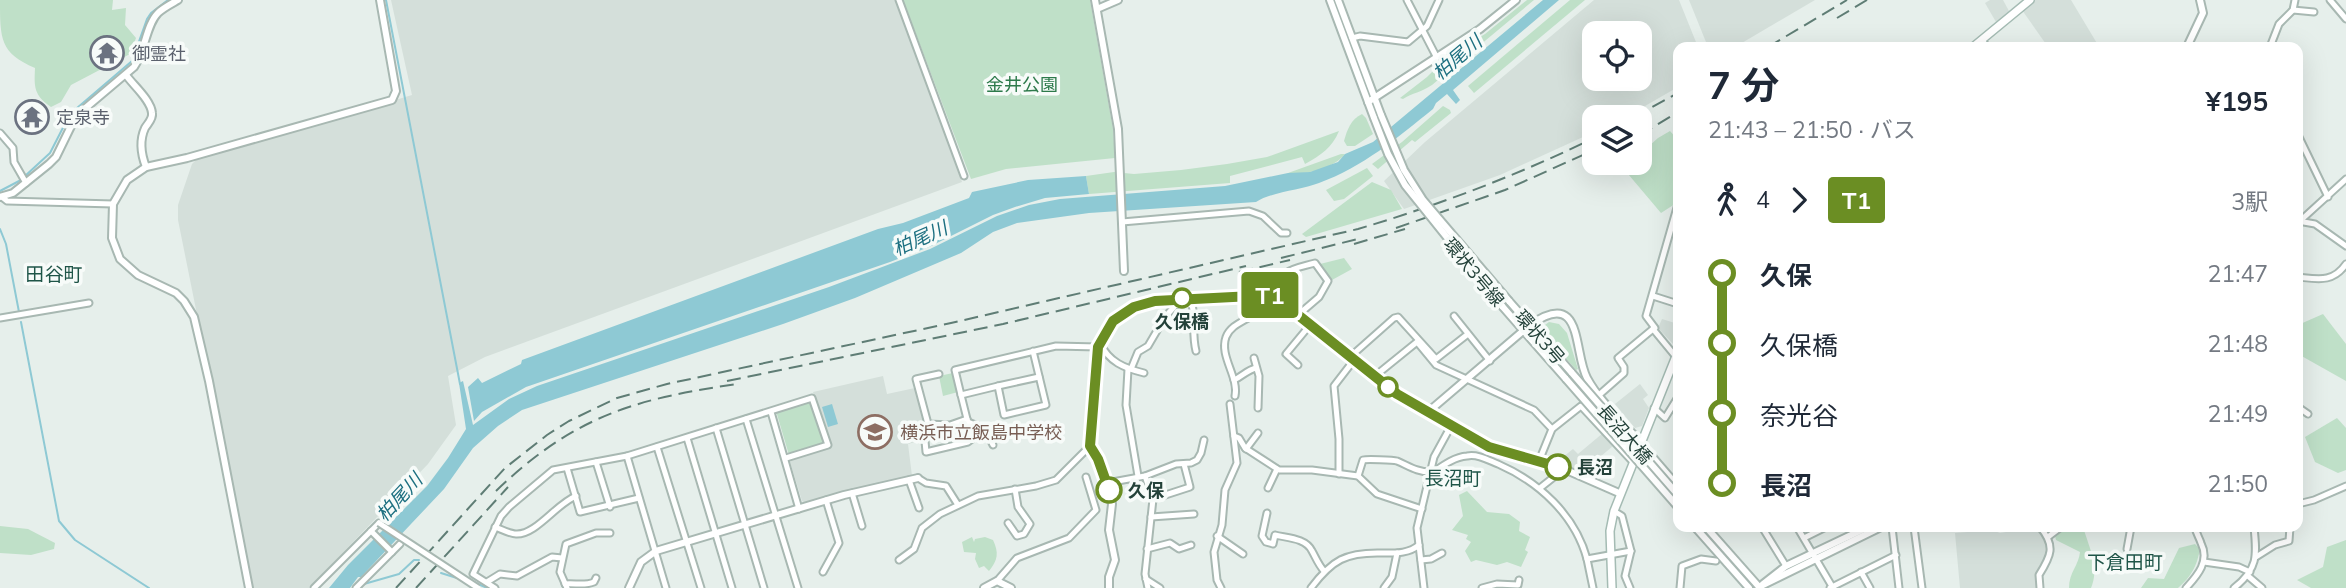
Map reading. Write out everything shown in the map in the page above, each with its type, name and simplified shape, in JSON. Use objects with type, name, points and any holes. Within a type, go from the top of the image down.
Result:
[{"type":"main road","points":[[1986,42],[2030,0]]},
{"type":"main road","points":[[1612,588],[1609,554],[1614,511],[1673,363]]},
{"type":"street","points":[[1,197],[13,193],[24,180],[56,157],[76,116],[126,75],[141,58],[156,9],[178,0]]},
{"type":"street","points":[[249,588],[194,317],[176,293],[143,278],[120,259],[112,238],[113,204],[127,180],[146,167],[393,100],[397,90],[380,0]]},
{"type":"street","points":[[899,0],[964,176]]},
{"type":"street","points":[[1095,0],[1116,116],[1121,171],[1124,271]]},
{"type":"street","points":[[1097,9],[1118,0]]},
{"type":"street","name":"環状3号線","points":[[1330,0],[1378,116],[1404,170],[1418,192],[1509,301]]},
{"type":"street","name":"環状3号線","points":[[1338,0],[1372,100]]},
{"type":"street","points":[[1407,0],[1436,57]]},
{"type":"street","points":[[1352,37],[1408,42],[1427,26],[1439,0]]},
{"type":"street","points":[[1372,100],[1487,25],[1516,0]]},
{"type":"street","points":[[2190,42],[2203,13],[2200,0]]},
{"type":"street","points":[[2272,42],[2279,24],[2293,10],[2295,0]]},
{"type":"street","points":[[2330,0],[2346,19]]},
{"type":"street","points":[[2293,10],[2314,12]]},
{"type":"street","points":[[126,75],[152,111],[152,118],[144,131],[141,150],[146,167]]},
{"type":"street","name":"環状3号線","points":[[1378,116],[1388,154],[1405,185],[1523,332],[1673,501]]},
{"type":"street","points":[[0,133],[13,148],[14,162],[24,180]]},
{"type":"street","points":[[2303,145],[2328,197]]},
{"type":"street","points":[[2303,218],[2346,179]]},
{"type":"street","points":[[1,197],[7,201],[113,204]]},
{"type":"street","points":[[1122,219],[1249,211],[1263,216],[1281,233],[1287,233]]},
{"type":"street","points":[[1673,222],[1646,316],[1655,328],[1653,329],[1673,350]]},
{"type":"street","points":[[2303,222],[2322,227],[2346,246]]},
{"type":"street","points":[[1235,396],[1237,388],[1226,354],[1226,336],[1232,328],[1255,313],[1287,271],[1315,263],[1328,281],[1319,297],[1298,315]]},
{"type":"street","points":[[2303,278],[2326,280],[2341,272],[2346,264]]},
{"type":"street","points":[[1110,588],[1109,577],[1115,560],[1109,530],[1112,504],[1098,459],[1090,446],[1099,345],[1113,321],[1134,307],[1155,301],[1187,297],[1271,295],[1397,394],[1451,426],[1489,447],[1563,469],[1619,493]]},
{"type":"street","points":[[1653,296],[1673,302]]},
{"type":"street","points":[[1187,297],[1195,309],[1193,342],[1196,351]]},
{"type":"street","points":[[1148,588],[1147,549],[1153,499],[1141,476],[1126,405],[1130,369],[1138,352],[1148,346],[1165,317],[1187,297]]},
{"type":"street","name":"環状3号","points":[[1509,301],[1572,373]]},
{"type":"street","points":[[0,318],[89,303]]},
{"type":"street","points":[[1428,412],[1530,325],[1552,314],[1562,316],[1570,321],[1578,337],[1583,369],[1599,395],[1673,479]]},
{"type":"street","points":[[1454,316],[1490,361]]},
{"type":"street","points":[[1339,474],[1334,386],[1352,358],[1398,317],[1436,359],[1468,334]]},
{"type":"street","points":[[1298,365],[1286,354],[1310,325]]},
{"type":"street","points":[[1599,395],[1624,373],[1624,367],[1618,358],[1653,329]]},
{"type":"street","points":[[1375,376],[1416,342],[1436,365],[1534,410],[1552,429]]},
{"type":"street","points":[[939,374],[916,379],[928,424],[926,452],[972,439],[955,370],[1056,346],[1099,345]]},
{"type":"street","points":[[1099,345],[1108,357],[1144,373]]},
{"type":"street","points":[[998,386],[1004,415],[1046,405],[1033,351]]},
{"type":"street","points":[[1254,358],[1259,376],[1258,408]]},
{"type":"street","points":[[1234,380],[1247,370],[1256,368]]},
{"type":"street","name":"長沼大橋","points":[[1572,373],[1673,489]]},
{"type":"street","points":[[961,395],[1039,377]]},
{"type":"street","points":[[495,588],[473,575],[495,527],[509,506],[553,470],[627,456],[812,398],[828,445],[786,458]]},
{"type":"street","points":[[1221,588],[1217,580],[1214,552],[1222,525],[1225,491],[1237,463],[1230,404]]},
{"type":"street","points":[[1654,408],[1665,418],[1673,405]]},
{"type":"street","points":[[1539,461],[1552,429],[1581,406],[1633,462]]},
{"type":"street","points":[[2303,410],[2308,414]]},
{"type":"street","points":[[771,412],[799,509]]},
{"type":"street","points":[[746,419],[798,588]]},
{"type":"street","points":[[928,424],[950,425],[967,421],[985,429],[993,444]]},
{"type":"street","points":[[1424,588],[1417,528],[1434,457],[1451,426]]},
{"type":"street","points":[[716,428],[764,588]]},
{"type":"street","points":[[1246,449],[1258,433]]},
{"type":"street","points":[[1234,436],[1239,438],[1246,449],[1277,469],[1358,476],[1377,494],[1422,509]]},
{"type":"street","points":[[687,438],[732,588]]},
{"type":"street","points":[[1107,483],[1197,460],[1204,440]]},
{"type":"street","points":[[899,560],[915,548],[922,528],[929,521],[978,496],[1056,480],[1090,446]]},
{"type":"street","points":[[657,447],[701,588]]},
{"type":"street","points":[[1358,476],[1366,458],[1379,461],[1393,459],[1421,472],[1430,473],[1455,459],[1469,455],[1512,470],[1540,488],[1564,514],[1584,547],[1593,588]]},
{"type":"street","points":[[627,456],[665,588]]},
{"type":"street","points":[[596,462],[610,507]]},
{"type":"street","points":[[1153,499],[1190,487],[1184,464]]},
{"type":"street","points":[[567,468],[580,512],[639,498]]},
{"type":"street","points":[[1268,488],[1277,469]]},
{"type":"street","points":[[1540,488],[1563,469]]},
{"type":"street","points":[[984,588],[998,581],[1017,558],[1069,538],[1096,510],[1086,477]]},
{"type":"street","points":[[629,588],[641,562],[656,551],[852,493],[918,478],[926,483],[946,486],[958,505]]},
{"type":"street","points":[[909,480],[919,509]]},
{"type":"street","points":[[2303,503],[2346,486]]},
{"type":"street","points":[[1008,523],[1017,536],[1024,534],[1030,524],[1018,507],[1014,489]]},
{"type":"street","points":[[852,493],[862,526]]},
{"type":"street","points":[[495,527],[516,534],[530,531],[566,500],[576,496]]},
{"type":"street","points":[[826,500],[839,542],[827,569]]},
{"type":"street","points":[[1614,511],[1622,516],[1631,551],[1626,576],[1630,588]]},
{"type":"street","points":[[1267,513],[1262,536],[1266,542],[1273,544],[1275,535],[1303,541],[1311,548],[1318,565],[1324,571]]},
{"type":"street","points":[[1151,517],[1195,514]]},
{"type":"street","points":[[314,588],[373,533],[379,523],[478,588]]},
{"type":"street","points":[[1699,532],[1749,588]]},
{"type":"street","points":[[1710,532],[1759,588]]},
{"type":"street","points":[[1765,532],[1786,566]]},
{"type":"street","points":[[1800,532],[1832,588],[1896,555]]},
{"type":"street","points":[[1804,538],[1816,532]]},
{"type":"street","points":[[1759,588],[1859,532]]},
{"type":"street","points":[[1759,588],[1786,566],[1869,532]]},
{"type":"street","points":[[1893,532],[1899,588]]},
{"type":"street","points":[[1915,532],[1922,588]]},
{"type":"street","points":[[2040,588],[2039,576],[2049,560],[2048,537],[2044,532]]},
{"type":"street","points":[[2048,537],[2054,532]]},
{"type":"street","points":[[2127,549],[2130,532]]},
{"type":"street","points":[[2186,588],[2195,579],[2204,562],[2202,544],[2197,532]]},
{"type":"street","points":[[2234,588],[2249,574],[2256,557],[2254,532]]},
{"type":"street","points":[[2256,557],[2275,545],[2289,541],[2290,532]]},
{"type":"street","points":[[373,533],[391,550]]},
{"type":"street","points":[[596,578],[589,584],[579,582],[566,586],[560,572],[566,544],[596,533],[610,533]]},
{"type":"street","points":[[1217,536],[1243,554]]},
{"type":"street","points":[[1147,549],[1170,543],[1179,548],[1191,545]]},
{"type":"street","points":[[359,585],[391,550],[400,544]]},
{"type":"street","points":[[1311,588],[1324,571],[1343,558],[1378,552],[1398,553],[1419,545]]},
{"type":"street","points":[[1587,559],[1631,551]]},
{"type":"street","points":[[1384,588],[1392,577],[1398,553]]},
{"type":"street","points":[[1421,560],[1431,559],[1442,553]]},
{"type":"street","points":[[487,582],[500,574],[517,576],[552,557],[562,558]]},
{"type":"street","points":[[1680,588],[1682,566],[1701,559],[1716,561]]},
{"type":"street","points":[[2204,562],[2239,567],[2262,588]]},
{"type":"street","points":[[1861,572],[1871,588]]},
{"type":"street","points":[[1146,579],[1160,588]]},
{"type":"street","points":[[1482,588],[1497,584],[1518,585],[1519,580]]},
{"type":"street","points":[[1847,580],[1852,588]]},
{"type":"street","points":[[998,581],[1011,588]]},
{"type":"shaded area","points":[[391,0],[896,0],[962,182],[485,357],[448,376],[456,425],[428,464],[309,588],[252,588],[178,220],[178,205],[192,164],[196,160],[412,95]]},
{"type":"shaded area","points":[[1594,0],[1679,0],[1696,42],[1673,42],[1673,90],[1647,105],[1582,105],[1582,137],[1500,175],[1404,209],[1384,181],[1425,142]]},
{"type":"shaded area","points":[[1689,0],[1815,0],[1744,42],[1706,42]]},
{"type":"shaded area","points":[[1990,0],[2003,0],[2009,11],[1996,22],[1985,3]]},
{"type":"shaded area","points":[[2033,0],[2071,0],[2096,42],[2044,42],[2022,10]]},
{"type":"shaded area","points":[[1662,319],[1673,322],[1673,344],[1658,328]]},
{"type":"shaded area","name":"横浜市立飯島中学校","points":[[883,376],[887,394],[915,388],[924,425],[922,440],[908,444],[912,476],[805,503],[802,501],[790,462],[830,447],[813,392]]},
{"type":"shaded area","points":[[1640,384],[1648,395],[1643,399],[1649,408],[1642,426],[1635,428],[1615,404]]},
{"type":"shaded area","points":[[1603,433],[1613,446],[1582,472],[1558,461],[1573,449],[1578,454]]},
{"type":"shaded area","points":[[2041,532],[2048,540],[2045,562],[2038,574],[2039,588],[1960,588],[1955,533]]},
{"type":"green space","points":[[0,0],[113,0],[112,10],[126,8],[125,25],[136,38],[130,54],[71,85],[61,102],[51,107],[41,99],[36,90],[35,68],[15,57],[4,43]]},
{"type":"green space","name":"金井公園","points":[[903,0],[1090,0],[1113,129],[1115,158],[1006,169],[971,179]]},
{"type":"green space","points":[[1527,0],[1534,0],[1432,85],[1400,98],[1447,57],[1485,34]]},
{"type":"green space","points":[[1570,0],[1585,0],[1474,93],[1468,86]]},
{"type":"green space","points":[[1443,106],[1451,113],[1415,142],[1412,140],[1378,169],[1372,164],[1402,142]]},
{"type":"green space","points":[[1362,114],[1373,134],[1355,146],[1347,146],[1344,141],[1348,129]]},
{"type":"green space","points":[[1339,131],[1325,150],[1305,164],[1302,157],[1230,176],[1230,183],[1089,194],[1086,176],[1114,172],[1134,174],[1181,170],[1267,157]]},
{"type":"green space","points":[[1670,131],[1673,134],[1673,205],[1661,213],[1629,175],[1652,175],[1652,143]]},
{"type":"green space","points":[[1345,154],[1326,167],[1311,172],[1288,173]]},
{"type":"green space","points":[[1367,168],[1373,176],[1344,199],[1334,201],[1326,190]]},
{"type":"green space","points":[[1372,182],[1391,190],[1402,209],[1306,237],[1302,234]]},
{"type":"green space","points":[[1344,258],[1352,269],[1332,280],[1320,264]]},
{"type":"green space","points":[[2323,314],[2346,344],[2346,381],[2303,357],[2303,323]]},
{"type":"green space","points":[[1549,322],[1559,324],[1567,333],[1578,369],[1576,370],[1549,337],[1545,325]]},
{"type":"green space","points":[[953,373],[958,392],[943,396],[939,376]]},
{"type":"green space","points":[[812,401],[825,444],[789,455],[776,411]]},
{"type":"green space","points":[[2337,418],[2346,428],[2346,470],[2338,473],[2315,462],[2305,437]]},
{"type":"green space","points":[[1467,491],[1487,512],[1509,514],[1520,522],[1519,531],[1530,537],[1525,550],[1528,552],[1521,567],[1507,562],[1497,565],[1476,560],[1471,562],[1465,551],[1471,542],[1466,539],[1468,535],[1452,530],[1463,516],[1459,495]]},
{"type":"green space","points":[[0,526],[28,529],[55,543],[54,549],[31,555],[0,553]]},
{"type":"green space","points":[[2059,532],[2085,532],[2094,565],[2091,588],[2069,588],[2080,552],[2056,540],[2055,536]]},
{"type":"green space","points":[[972,537],[974,542],[975,539],[985,537],[993,540],[997,556],[989,571],[984,566],[979,568],[975,559],[976,553],[964,552],[962,542]]},
{"type":"green space","points":[[2346,540],[2346,588],[2311,588],[2297,580],[2323,567],[2327,547]]},
{"type":"green space","points":[[2195,544],[2200,549],[2195,566],[2178,588],[2141,588],[2148,578],[2164,579],[2179,548]]},
{"type":"water","points":[[1543,0],[1559,0],[1453,90],[1460,100],[1456,104],[1447,94],[1433,109],[1379,151],[1350,169],[1319,183],[1256,202],[1089,213],[1017,223],[993,232],[961,253],[855,298],[522,410],[473,448],[444,489],[350,588],[329,588],[348,565],[427,486],[448,458],[466,429],[459,383],[463,381],[473,425],[509,399],[537,386],[829,287],[930,249],[997,216],[1029,205],[1060,199],[1225,186],[1288,173],[1310,172],[1338,162],[1345,154],[1373,142]]},
{"type":"water","name":"柏尾川","points":[[1086,176],[1089,194],[1045,198],[1015,207],[890,262],[526,387],[482,412],[474,421],[468,387],[478,378],[482,383],[521,364],[522,360],[878,229],[903,223],[969,198],[972,192],[1028,180]]},
{"type":"water","points":[[832,404],[838,424],[828,427],[822,407]]},
{"type":"waterway","points":[[25,176],[50,153],[70,114],[132,61],[147,19],[168,0]]},
{"type":"waterway","points":[[386,0],[460,384]]},
{"type":"waterway","points":[[0,191],[21,180]]},
{"type":"waterway","points":[[0,229],[6,244],[19,312]]},
{"type":"waterway","points":[[21,322],[59,521],[75,540],[149,588]]},
{"type":"waterway","points":[[364,584],[399,574],[414,560],[419,560]]},
{"type":"waterway","points":[[441,573],[460,579]]},
{"type":"waterway","points":[[469,580],[487,588]]},
{"type":"railway","points":[[1776,42],[1847,0]]},
{"type":"railway","points":[[1837,18],[1867,0]]},
{"type":"railway","points":[[1652,107],[1673,96]]},
{"type":"railway","points":[[1652,128],[1673,115]]},
{"type":"railway","points":[[396,588],[505,468],[569,421],[617,398],[667,384],[951,323],[1358,229],[1478,188],[1582,143]]},
{"type":"railway","points":[[1396,228],[1505,190],[1582,155]]},
{"type":"railway","points":[[1354,244],[1405,229]]},
{"type":"railway","points":[[1281,258],[1362,238]]},
{"type":"railway","points":[[1239,272],[1290,260]]},
{"type":"railway","points":[[727,381],[1003,324],[1246,266]]},
{"type":"railway","points":[[496,491],[552,445],[606,415],[666,397],[737,384]]},
{"type":"railway","points":[[416,588],[508,487]]},
{"type":"bus line","name":"T1","points":[[1109,490],[1095,452],[1090,446],[1098,347],[1113,321],[1134,307],[1155,301],[1183,298],[1273,295],[1397,394],[1489,447],[1558,467]]},
{"type":"place","name":"御霊社","points":[[107,53]]},
{"type":"place","name":"定泉寺","points":[[32,117]]},
{"type":"place","name":"久保橋","points":[[1182,298]]},
{"type":"place","name":"横浜市立飯島中学校","points":[[875,432]]},
{"type":"place","name":"長沼","points":[[1558,467]]},
{"type":"place","name":"久保","points":[[1109,490]]},
{"type":"district","name":"田谷町","points":[[54,274]]},
{"type":"district","name":"長沼町","points":[[1453,478]]},
{"type":"district","name":"下倉田町","points":[[2125,562]]}]
